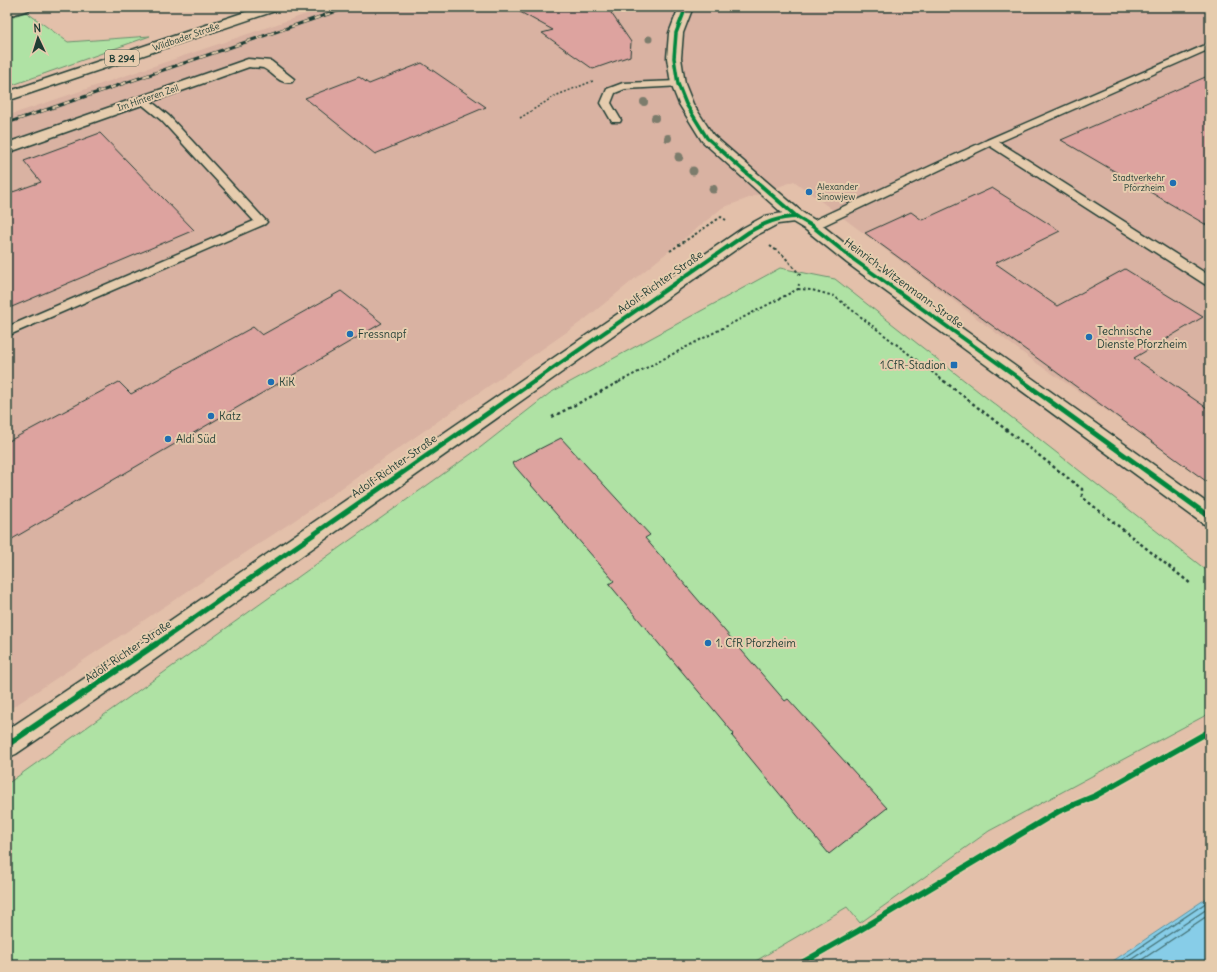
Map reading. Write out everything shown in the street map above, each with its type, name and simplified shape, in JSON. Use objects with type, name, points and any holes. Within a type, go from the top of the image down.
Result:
[{"type":"street","points":[[7,12],[24,7]]},
{"type":"street","name":"Wildbader Straße","points":[[7,97],[273,7]]},
{"type":"street","name":"Heinrich-Witzenmann-Straße","points":[[686,7],[676,32],[674,58],[678,84],[686,104],[708,138],[804,222],[1210,517]]},
{"type":"street","name":"Im Hinteren Zeil","points":[[7,148],[248,63],[266,64],[286,79]]},
{"type":"street","name":"Adolf-Richter-Straße","points":[[7,745],[145,652],[749,232],[769,220],[782,216],[804,222]]},
{"type":"lane","points":[[804,222],[1210,46]]},
{"type":"lane","points":[[616,120],[606,103],[612,91],[623,86],[678,84]]},
{"type":"lane","points":[[7,332],[261,222],[165,118],[143,100]]},
{"type":"lane","points":[[990,142],[1210,282]]},
{"type":"path","points":[[520,118],[549,99],[575,86],[597,80]]},
{"type":"path","points":[[670,251],[720,217]]},
{"type":"path","points":[[798,289],[799,284]]},
{"type":"path","points":[[552,417],[798,289],[812,290],[834,296],[1082,489],[1082,497],[1191,584]]},
{"type":"shaded area","points":[[327,7],[1210,7],[1210,481],[1035,362],[794,181],[722,208],[584,320],[310,510],[7,711],[7,116]]},
{"type":"green space","points":[[26,12],[68,42],[150,36],[7,87],[7,18]]},
{"type":"green space","name":"1. CfR Pforzheim","points":[[780,268],[835,279],[1210,573],[1210,713],[989,831],[860,923],[847,907],[749,965],[7,965],[7,784],[481,447],[550,393]]},
{"type":"water","points":[[1210,896],[1210,965],[1107,965]]},
{"type":"building","points":[[511,7],[607,7],[631,42],[630,56],[593,69],[542,33],[553,30]]},
{"type":"building","points":[[422,63],[486,107],[375,154],[305,98],[359,77],[369,84]]},
{"type":"building","name":"Stadtverkehr Pforzheim","points":[[1210,75],[1210,227],[1061,140]]},
{"type":"building","points":[[100,133],[194,230],[7,309],[7,194],[41,182],[24,161]]},
{"type":"building","name":"Technische Dienste Pforzheim","points":[[992,188],[1060,231],[995,263],[1057,306],[1125,269],[1203,317],[1134,358],[1210,410],[1210,484],[865,233],[911,212],[922,220]]},
{"type":"building","points":[[341,291],[382,323],[7,542],[7,442],[119,382],[131,394],[253,327],[262,335]]},
{"type":"building","points":[[561,438],[650,535],[645,538],[785,701],[788,699],[887,808],[829,854],[732,736],[734,734],[609,584],[614,581],[512,463]]},
{"type":"railway","points":[[7,123],[349,7]]},
{"type":"cycle path","points":[[686,7],[676,33],[674,58],[678,84],[686,104],[707,138],[797,217],[812,226],[853,259],[1210,517]]},
{"type":"cycle path","points":[[7,745],[145,652],[749,232],[777,218],[797,217]]},
{"type":"cycle path","points":[[798,965],[858,931],[1059,811],[1095,796],[1210,731]]},
{"type":"place","name":"Stadtverkehr Pforzheim","points":[[1173,183]]},
{"type":"place","name":"Alexander Sinowjew","points":[[809,192]]},
{"type":"place","name":"Fressnapf","points":[[350,334]]},
{"type":"place","name":"Technische Dienste Pforzheim","points":[[1089,337]]},
{"type":"place","name":"1.CfR-Stadion","points":[[954,365]]},
{"type":"place","name":"KiK","points":[[271,382]]},
{"type":"place","name":"Katz","points":[[211,416]]},
{"type":"place","name":"Aldi Süd","points":[[168,439]]},
{"type":"place","name":"1. CfR Pforzheim","points":[[708,643]]}]
